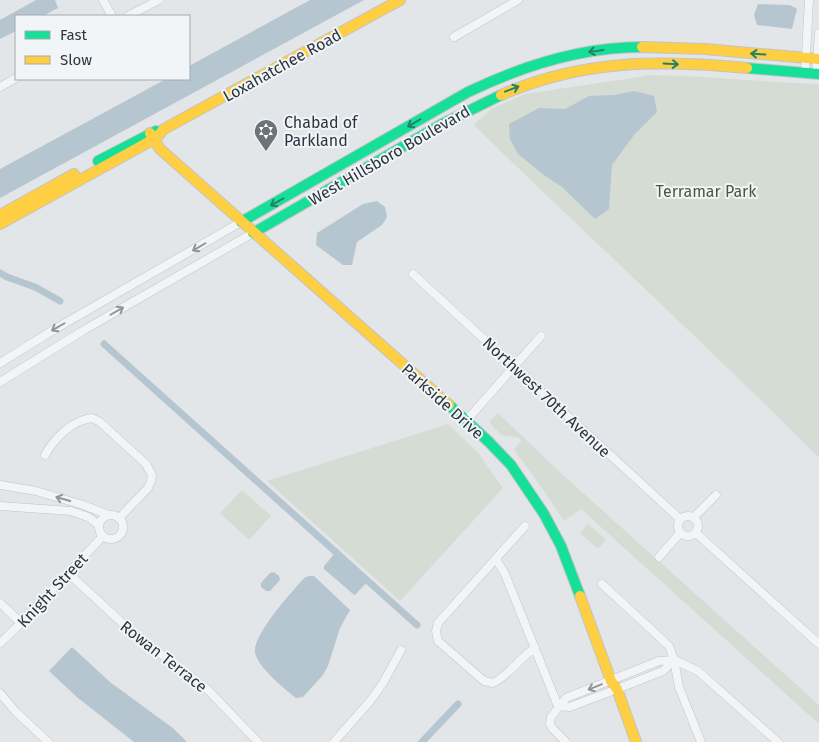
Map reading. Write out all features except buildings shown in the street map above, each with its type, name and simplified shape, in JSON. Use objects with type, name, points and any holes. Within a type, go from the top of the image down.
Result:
[{"type":"street","points":[[103,0],[111,15]]},
{"type":"street","points":[[130,15],[159,0]]},
{"type":"street","name":"Loxahatchee Road","points":[[0,214],[164,130],[400,0]]},
{"type":"street","points":[[454,37],[518,0]]},
{"type":"street","points":[[809,0],[814,74]]},
{"type":"street","points":[[814,58],[819,33]]},
{"type":"street","name":"West Hillsboro Boulevard","points":[[0,363],[55,329],[241,222],[468,92],[501,76],[536,64],[585,53],[635,47],[684,48],[814,58]]},
{"type":"street","name":"West Hillsboro Boulevard","points":[[0,382],[68,340],[494,96],[543,79],[593,68],[642,63],[814,74]]},
{"type":"street","points":[[0,87],[15,79]]},
{"type":"street","name":"Loxahatchee Road","points":[[0,224],[152,136]]},
{"type":"street","name":"Parkside Drive","points":[[152,136],[160,150],[489,442],[511,465],[544,514],[561,546],[636,742]]},
{"type":"street","name":"Northwest 70th Avenue","points":[[413,274],[680,520]]},
{"type":"street","points":[[466,422],[541,336]]},
{"type":"street","points":[[45,455],[56,437],[82,420],[92,418],[100,422],[146,464],[152,475],[148,488],[120,518]]},
{"type":"street","points":[[0,485],[36,491],[83,504],[120,518],[124,526],[120,535],[112,539],[103,536],[99,525],[88,517],[71,511],[0,506]]},
{"type":"street","points":[[693,518],[716,495]]},
{"type":"street","points":[[99,525],[102,519],[109,515]]},
{"type":"street","points":[[685,516],[693,518],[698,526],[696,533],[690,536],[680,533],[678,525],[680,520],[685,516]]},
{"type":"street","points":[[525,526],[438,623],[436,631],[438,641],[484,681],[493,683],[503,678],[524,655],[535,648]]},
{"type":"street","points":[[659,557],[680,533]]},
{"type":"street","points":[[696,533],[819,644]]},
{"type":"street","name":"Knight Street","points":[[0,643],[103,536]]},
{"type":"street","points":[[496,559],[506,574],[558,706]]},
{"type":"street","name":"Rowan Terrace","points":[[68,573],[132,632],[208,690],[258,742]]},
{"type":"street","points":[[602,584],[669,646],[680,687],[701,742]]},
{"type":"street","points":[[0,603],[21,623]]},
{"type":"street","points":[[334,742],[371,700],[383,683],[401,650]]},
{"type":"street","points":[[558,706],[570,707],[577,705],[650,665],[659,661],[674,660],[698,671],[778,742]]},
{"type":"street","points":[[566,742],[550,724],[551,717],[566,698],[653,675],[663,671],[674,660]]},
{"type":"street","points":[[650,665],[653,675]]},
{"type":"street","points":[[0,692],[15,711],[48,742]]},
{"type":"street","points":[[573,696],[577,705]]},
{"type":"green space","name":"Terramar Park","points":[[652,75],[819,84],[819,458],[474,125],[491,109],[525,94]]},
{"type":"green space","points":[[498,413],[563,475],[819,705],[819,724],[581,509],[564,521],[514,450],[521,441],[520,438],[501,435],[489,422]]},
{"type":"green space","points":[[448,424],[479,454],[503,488],[400,601],[267,481]]},
{"type":"green space","points":[[242,490],[271,516],[249,540],[220,513]]},
{"type":"green space","points":[[588,524],[606,540],[598,549],[580,533]]},
{"type":"shaded area","points":[[36,0],[55,0],[58,8],[45,15],[15,15],[15,32],[0,39],[0,20]]},
{"type":"shaded area","points":[[310,0],[364,0],[0,198],[0,169],[164,80],[190,80],[190,65]]},
{"type":"shaded area","points":[[758,4],[790,5],[797,9],[792,29],[757,25],[754,15]]},
{"type":"shaded area","points":[[634,91],[654,96],[657,112],[634,135],[612,165],[609,209],[595,219],[562,187],[518,154],[510,139],[509,124],[539,108],[565,109],[589,96],[614,95]]},
{"type":"shaded area","points":[[377,201],[385,207],[387,217],[382,225],[357,242],[352,265],[343,265],[316,245],[317,233],[363,204]]},
{"type":"shaded area","points":[[336,552],[368,581],[355,595],[324,569],[324,566]]},
{"type":"shaded area","points":[[274,572],[279,576],[280,580],[270,591],[266,591],[261,587],[261,583],[270,573]]},
{"type":"shaded area","points":[[314,576],[350,610],[340,628],[328,666],[323,675],[303,697],[296,698],[266,671],[255,652],[256,644],[266,625],[282,603],[304,578]]},
{"type":"shaded area","points":[[72,647],[110,682],[174,729],[187,742],[134,742],[78,698],[49,671]]},
{"type":"waterway","points":[[0,273],[35,287],[60,301]]},
{"type":"waterway","points":[[104,344],[417,625]]},
{"type":"waterway","points":[[422,742],[458,704]]},
{"type":"traffic: fast","points":[[241,222],[468,92],[488,83],[531,66],[574,54],[597,50],[642,47]]},
{"type":"traffic: fast","points":[[747,68],[819,74]]},
{"type":"traffic: fast","points":[[253,233],[442,124],[501,95]]},
{"type":"traffic: fast","points":[[98,161],[156,131]]},
{"type":"traffic: fast","points":[[449,405],[511,465],[544,514],[561,546],[580,596]]},
{"type":"traffic: slow","points":[[0,224],[156,138],[164,129],[400,0]]},
{"type":"traffic: slow","points":[[642,47],[705,49],[819,59]]},
{"type":"traffic: slow","points":[[501,95],[562,74],[622,65],[683,64],[747,68]]},
{"type":"traffic: slow","points":[[150,133],[160,149],[449,405]]},
{"type":"traffic: slow","points":[[0,215],[74,174]]},
{"type":"traffic: slow","points":[[580,596],[636,742]]},
{"type":"place","name":"Chabad of Parkland","points":[[266,152]]}]
